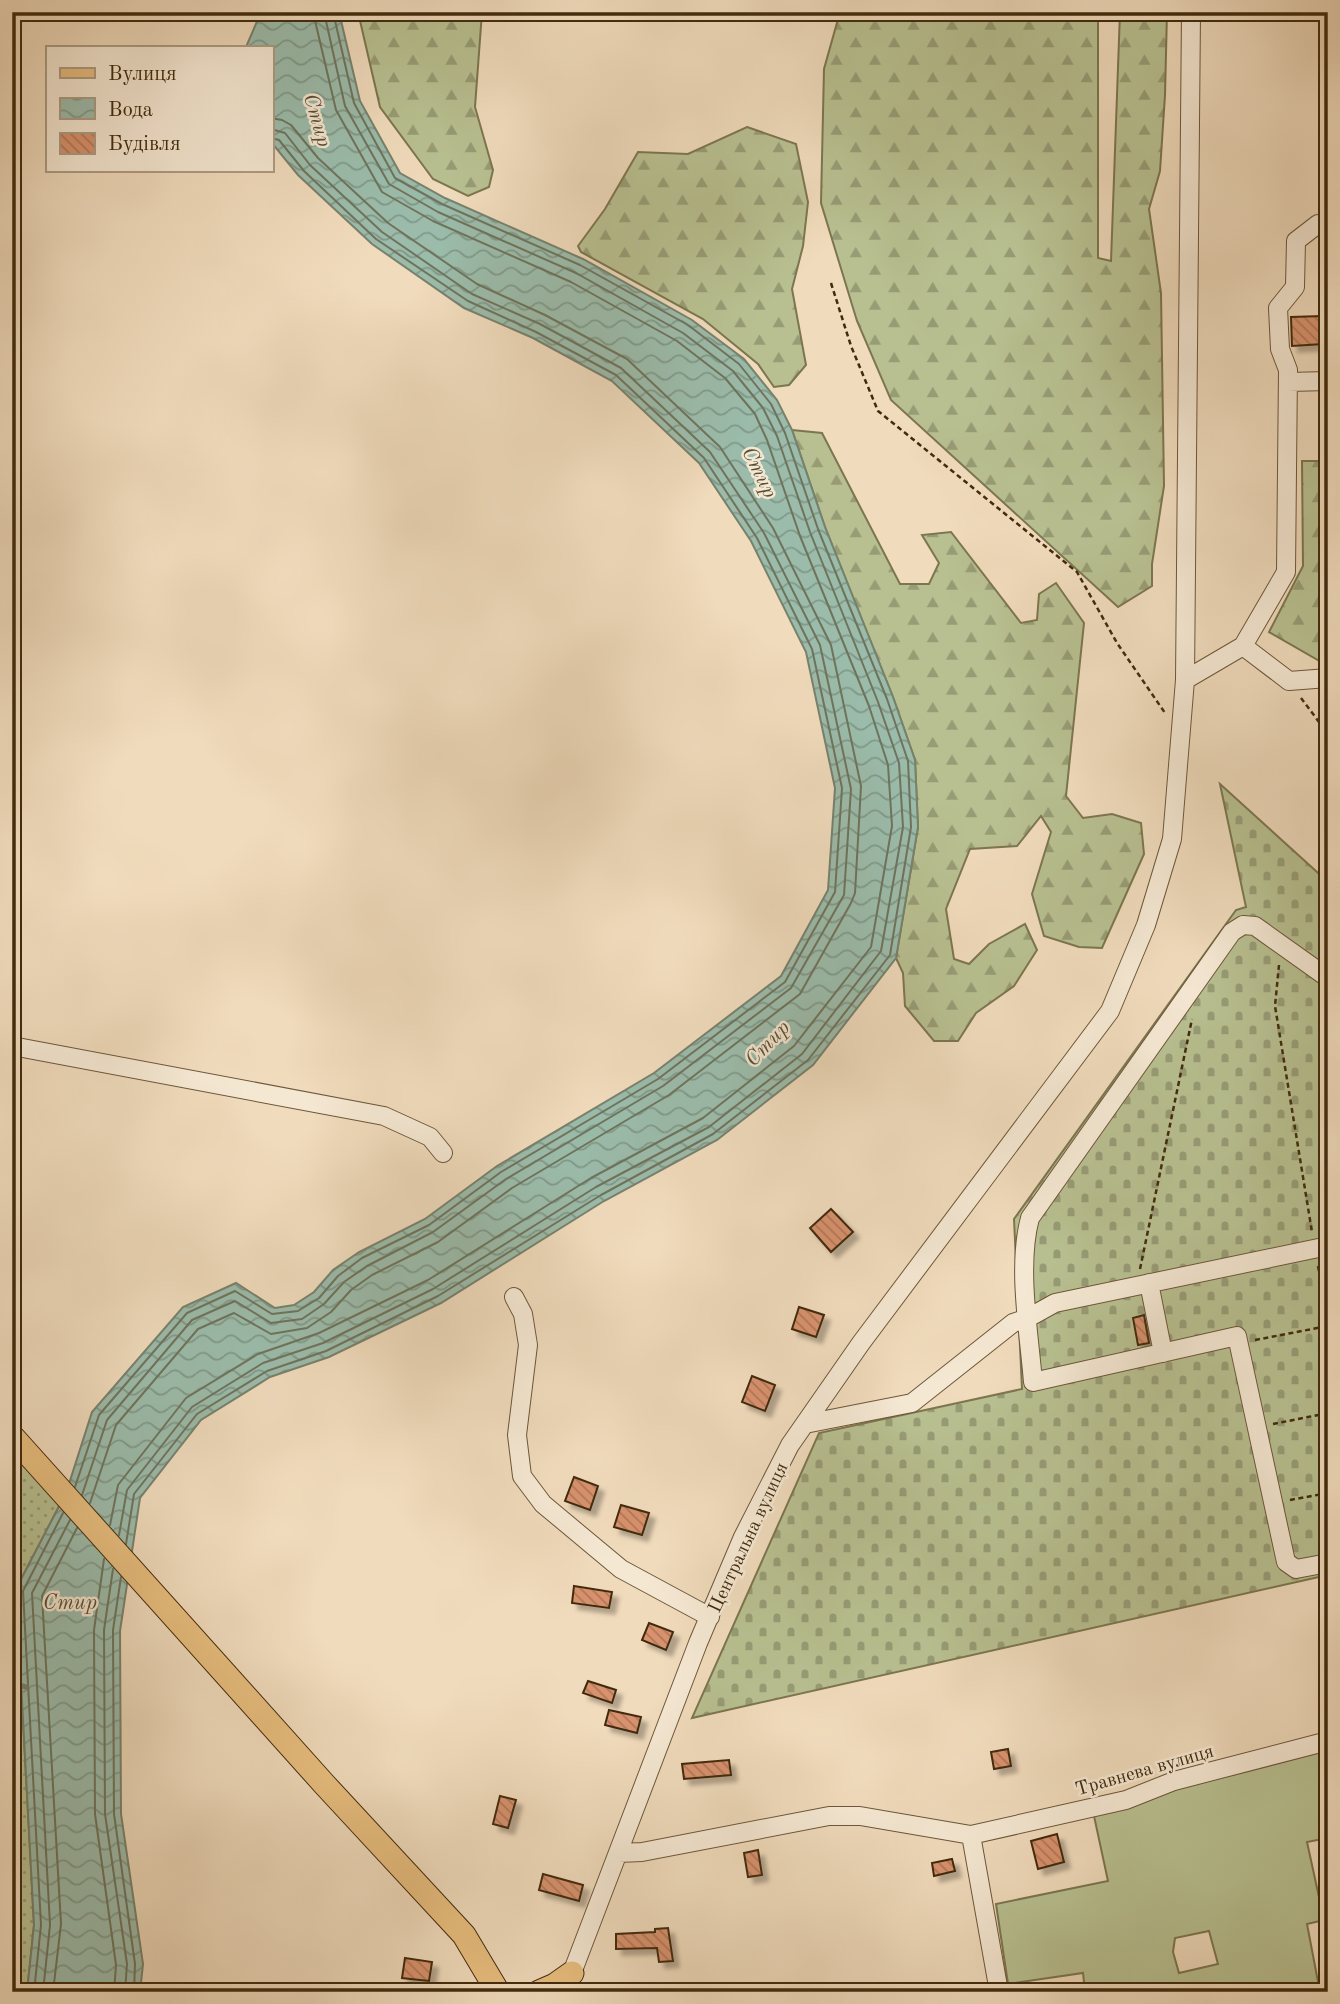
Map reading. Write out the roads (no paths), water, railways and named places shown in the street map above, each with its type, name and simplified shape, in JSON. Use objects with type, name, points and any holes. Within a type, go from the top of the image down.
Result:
[{"type":"main road","points":[[12,1436],[325,1785],[464,1935],[498,1992]]},
{"type":"main road","points":[[539,1992],[568,1982]]},
{"type":"street","name":"Центральна вулиця","points":[[568,1982],[743,1537],[790,1445],[861,1343],[1110,1011],[1146,925],[1172,839],[1185,680],[1191,12]]},
{"type":"street","points":[[1185,680],[1243,646],[1286,572],[1288,370],[1280,349],[1278,307],[1295,287],[1296,240],[1318,224],[1328,224]]},
{"type":"street","points":[[1287,382],[1328,381]]},
{"type":"street","points":[[1243,646],[1289,681],[1328,678]]},
{"type":"street","points":[[1328,978],[1255,926],[1243,925],[1232,932],[1030,1218],[1025,1238],[1033,1382],[1237,1336],[1286,1562],[1296,1569],[1328,1563]]},
{"type":"street","points":[[12,1046],[384,1116],[430,1137],[443,1153]]},
{"type":"street","points":[[805,1424],[912,1404],[1013,1323],[1055,1303],[1322,1247]]},
{"type":"street","points":[[1143,1284],[1163,1353]]},
{"type":"street","points":[[514,1297],[523,1314],[528,1345],[517,1434],[522,1476],[543,1504],[621,1569],[710,1617]]},
{"type":"street","name":"Травнева вулиця","points":[[618,1853],[642,1852],[829,1815],[860,1816],[971,1835],[1126,1800],[1174,1781],[1328,1741]]},
{"type":"street","points":[[971,1835],[999,1992]]},
{"type":"water","name":"Стир","points":[[261,12],[339,12],[360,101],[400,173],[445,198],[583,259],[692,320],[744,359],[777,400],[792,430],[825,527],[893,697],[915,760],[918,827],[896,958],[813,1065],[717,1140],[604,1201],[441,1303],[329,1357],[270,1377],[201,1420],[140,1498],[120,1631],[121,1814],[143,1964],[140,1992],[27,1992],[34,1925],[16,1589],[66,1493],[92,1412],[183,1307],[236,1283],[275,1308],[294,1305],[314,1292],[333,1270],[359,1252],[425,1219],[497,1166],[654,1073],[781,976],[828,890],[835,788],[806,652],[751,541],[699,463],[612,381],[533,338],[464,308],[372,244],[298,175],[273,144],[273,46],[246,46]]},
{"type":"waterway","points":[[12,1683],[26,1687]]}]
